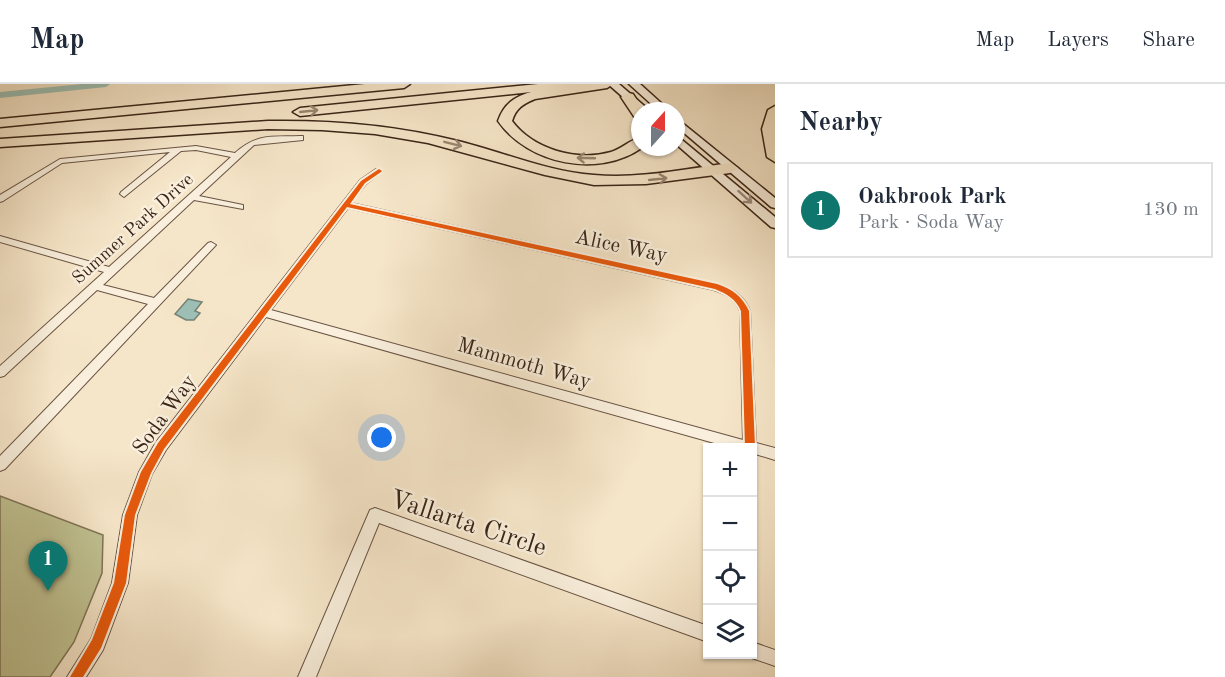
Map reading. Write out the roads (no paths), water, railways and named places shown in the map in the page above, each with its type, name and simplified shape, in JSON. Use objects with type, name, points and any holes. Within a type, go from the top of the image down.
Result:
[{"type":"highway","points":[[0,121],[296,84]]},
{"type":"highway","points":[[0,121],[404,84]]},
{"type":"highway","points":[[0,143],[576,84]]},
{"type":"highway","points":[[607,84],[526,98],[509,109],[505,121],[513,134],[528,145],[567,157],[590,159],[614,157],[631,150]]},
{"type":"highway","points":[[628,98],[631,102]]},
{"type":"highway","points":[[775,110],[769,129],[775,157]]},
{"type":"highway","points":[[0,143],[312,124],[396,131],[480,151],[556,174],[592,180],[628,182],[722,169]]},
{"type":"main road","points":[[613,84],[633,102]]},
{"type":"main road","points":[[634,84],[654,102]]},
{"type":"main road","points":[[685,130],[775,224]]},
{"type":"main road","points":[[685,144],[775,204]]},
{"type":"street","name":"Summer Park Drive","points":[[0,373],[253,142],[300,138]]},
{"type":"street","points":[[124,194],[179,148]]},
{"type":"street","points":[[0,199],[60,161],[179,148],[196,148],[237,156]]},
{"type":"street","name":"Soda Way","points":[[76,677],[97,644],[120,583],[130,515],[146,472],[161,446],[363,182],[379,171]]},
{"type":"street","points":[[193,197],[240,207]]},
{"type":"street","name":"Alice Way","points":[[346,205],[717,286],[731,293],[742,302],[745,311],[750,443]]},
{"type":"street","points":[[0,239],[111,271]]},
{"type":"street","points":[[0,465],[211,245]]},
{"type":"street","points":[[94,286],[156,302]]},
{"type":"street","name":"Mammoth Way","points":[[263,312],[736,443]]},
{"type":"street","name":"Mammoth Way","points":[[757,449],[775,454]]},
{"type":"street","name":"Vallarta Circle","points":[[307,677],[375,515],[703,632]]},
{"type":"street","points":[[757,651],[775,658]]},
{"type":"water","points":[[188,299],[202,302],[195,311],[200,313],[194,320],[186,320],[175,314]]},
{"type":"waterway","points":[[0,95],[106,84]]},
{"type":"place","name":"Oakbrook Park","points":[[48,591]]}]
